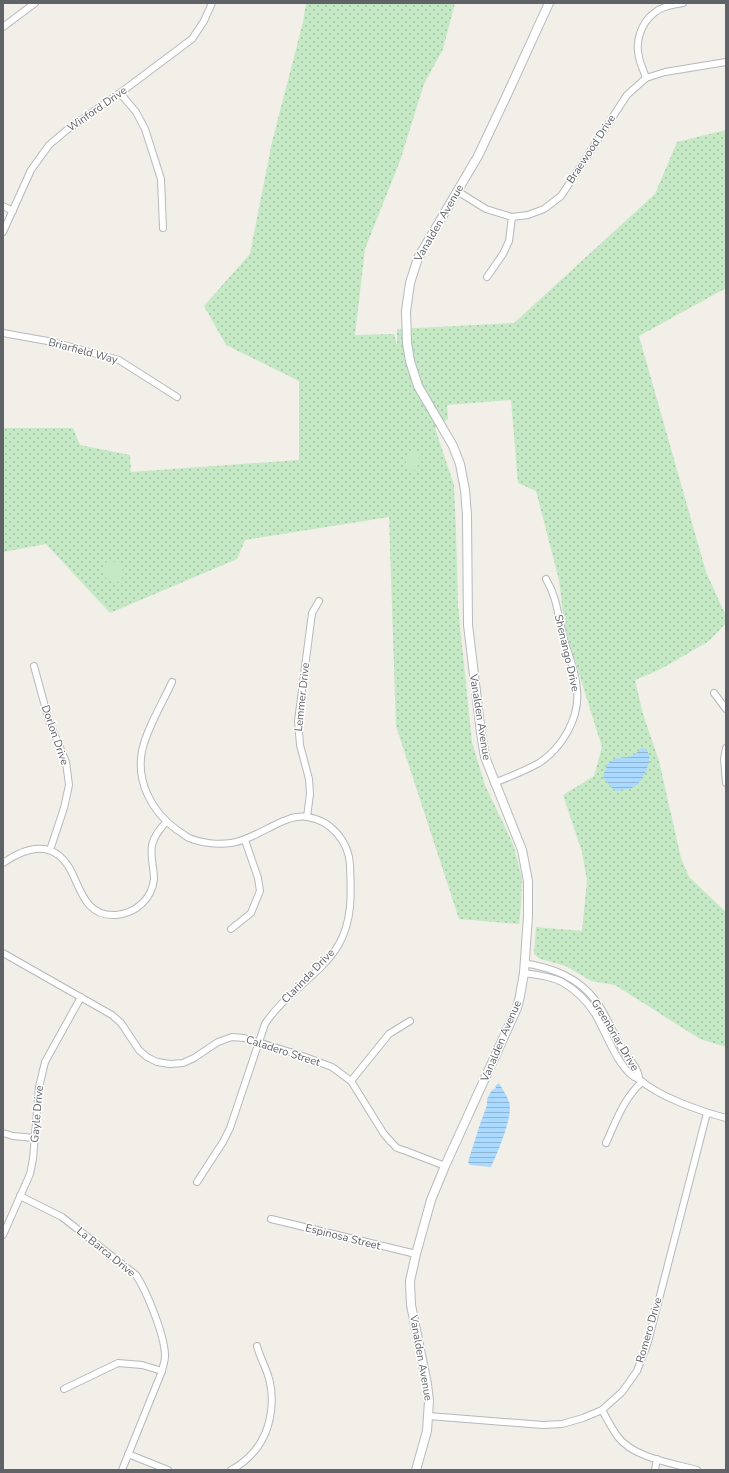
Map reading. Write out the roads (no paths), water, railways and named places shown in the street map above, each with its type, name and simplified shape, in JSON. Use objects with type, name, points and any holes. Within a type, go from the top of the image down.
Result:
[{"type":"main road","name":"Vanalden Avenue","points":[[416,1470],[427,1431],[429,1416],[427,1384],[411,1305],[410,1281],[431,1200],[517,1008],[524,973],[528,916],[528,881],[522,850],[494,783],[485,757],[468,625],[465,490],[460,464],[453,446],[418,386],[410,361],[407,343],[406,311],[409,290],[418,258],[485,142],[549,3]]},
{"type":"street","points":[[3,27],[35,3]]},
{"type":"street","name":"Winford Drive","points":[[3,232],[32,170],[49,145],[68,129],[120,93],[192,39],[204,21],[212,3]]},
{"type":"street","points":[[646,78],[639,58],[638,47],[640,34],[645,22],[654,12],[669,5],[683,3]]},
{"type":"street","name":"Braewood Drive","points":[[512,218],[528,215],[544,209],[560,196],[627,95],[646,78],[665,72],[726,62]]},
{"type":"street","points":[[120,93],[136,112],[145,129],[161,179],[162,228]]},
{"type":"street","points":[[457,191],[486,209],[512,218],[509,241],[503,254],[487,277]]},
{"type":"street","points":[[3,206],[13,211]]},
{"type":"street","name":"Briarfield Way","points":[[3,333],[53,342],[119,360],[177,397]]},
{"type":"street","name":"Shenango Drive","points":[[494,783],[538,764],[550,755],[570,728],[577,706],[575,678],[561,630],[554,596],[546,579]]},
{"type":"street","name":"Lemmer Drive","points":[[308,816],[310,779],[300,745],[298,722],[312,613],[319,601]]},
{"type":"street","name":"Dorlon Drive","points":[[34,666],[49,721],[66,762],[69,785],[64,808],[50,850]]},
{"type":"street","points":[[172,682],[145,740],[141,768],[146,792],[153,806],[166,822],[188,838],[212,843],[231,843],[245,840],[298,816],[308,816]]},
{"type":"street","points":[[714,693],[726,709]]},
{"type":"street","points":[[726,748],[724,759],[726,783]]},
{"type":"street","name":"Clarinda Drive","points":[[197,1182],[223,1142],[230,1128],[266,1024],[273,1012],[329,959],[339,944],[347,925],[351,896],[349,856],[344,842],[334,829],[319,820],[308,816]]},
{"type":"street","points":[[3,863],[15,855],[27,850],[39,848],[50,850],[65,861],[83,898],[91,907],[112,915],[122,914],[132,911],[148,898],[154,878],[152,845],[157,833],[166,822]]},
{"type":"street","points":[[231,929],[251,913],[260,891],[258,878],[245,840]]},
{"type":"street","name":"Caladero Street","points":[[3,952],[112,1015],[121,1023],[139,1050],[147,1057],[158,1062],[170,1064],[183,1063],[194,1058],[218,1042],[232,1037],[244,1038],[300,1055],[332,1067],[351,1081],[390,1142],[397,1148],[445,1166]]},
{"type":"street","name":"Greenbriar Drive","points":[[524,963],[555,970],[574,980],[591,995],[623,1050],[637,1070],[640,1080]]},
{"type":"street","name":"Greenbriar Drive","points":[[524,973],[546,976],[561,981],[573,989],[595,1014],[622,1064],[634,1078],[640,1080],[671,1099],[707,1113],[726,1118]]},
{"type":"street","name":"Gayle Drive","points":[[3,1235],[30,1174],[33,1159],[39,1087],[45,1062],[81,998]]},
{"type":"street","points":[[351,1081],[389,1034],[410,1021]]},
{"type":"street","points":[[606,1143],[624,1104],[640,1080]]},
{"type":"street","name":"Romero Drive","points":[[429,1416],[543,1425],[562,1424],[583,1418],[602,1410],[622,1392],[637,1371],[648,1342],[707,1113]]},
{"type":"street","points":[[3,1132],[13,1136],[35,1138]]},
{"type":"street","name":"La Barca Drive","points":[[20,1196],[62,1217],[136,1275],[144,1288],[164,1342],[165,1357],[162,1371],[122,1470]]},
{"type":"street","name":"Espinosa Street","points":[[271,1219],[416,1254]]},
{"type":"street","points":[[231,1470],[251,1455],[263,1438],[269,1419],[272,1397],[271,1385],[268,1373],[261,1360],[257,1346]]},
{"type":"street","points":[[64,1389],[118,1363],[142,1366],[162,1371]]},
{"type":"street","points":[[602,1410],[618,1437],[629,1448],[642,1455],[697,1470]]},
{"type":"street","points":[[128,1454],[168,1470]]},
{"type":"street","points":[[654,1470],[657,1459]]},
{"type":"water","points":[[642,748],[647,751],[649,761],[648,767],[642,779],[634,787],[618,791],[613,789],[603,777],[607,765],[613,759],[634,755]]},
{"type":"water","points":[[499,1083],[506,1094],[510,1108],[504,1134],[491,1167],[470,1165],[468,1162],[487,1105],[487,1099],[492,1090],[496,1088],[495,1086]]}]
